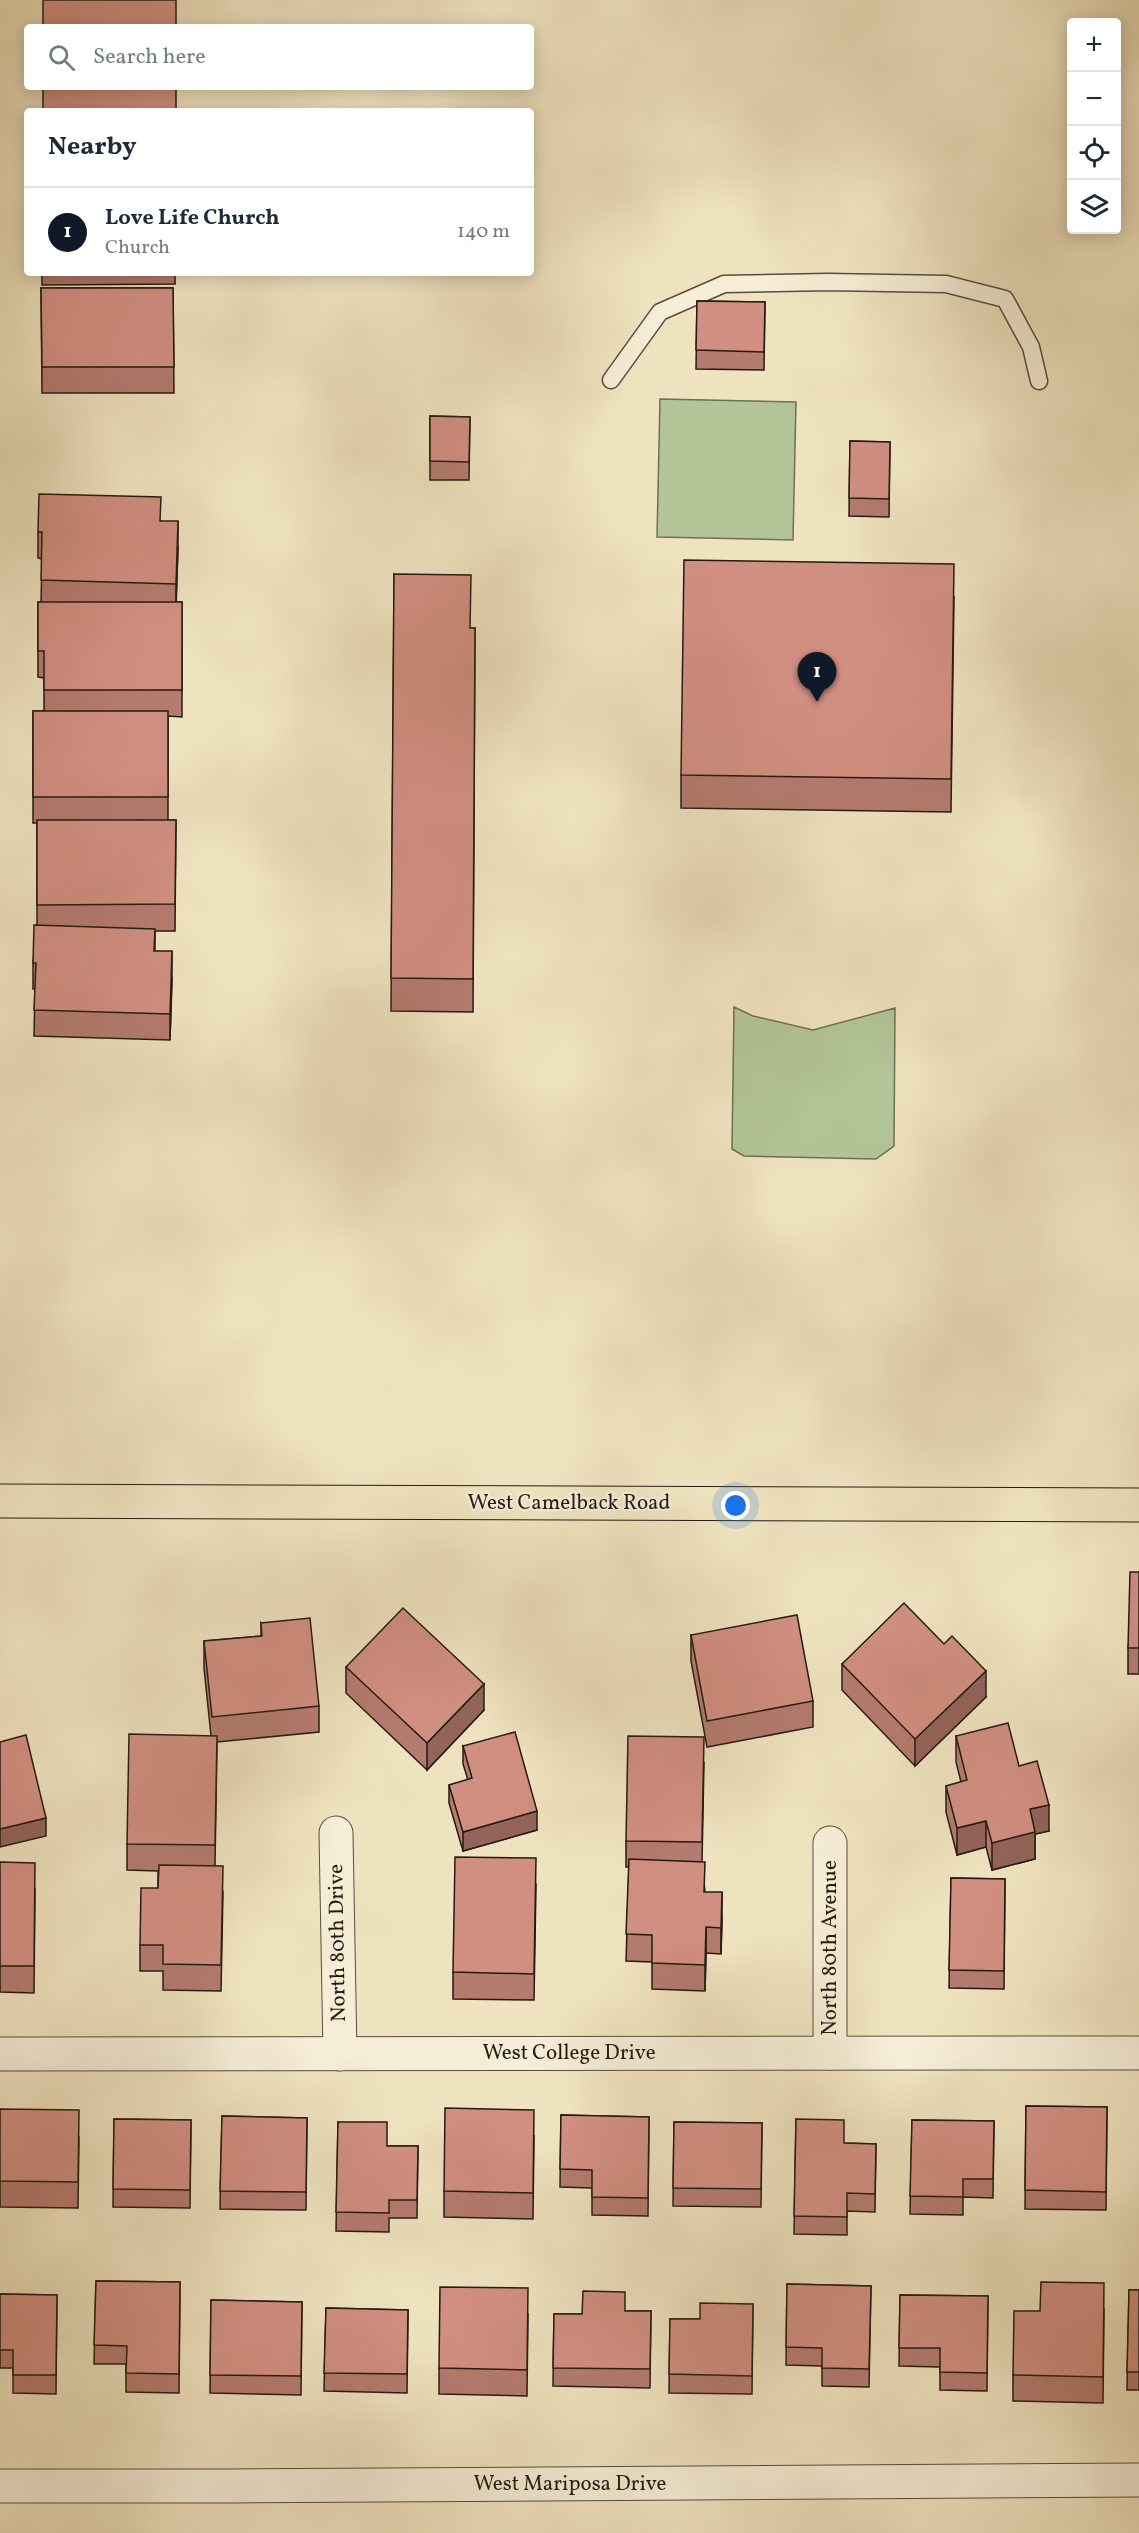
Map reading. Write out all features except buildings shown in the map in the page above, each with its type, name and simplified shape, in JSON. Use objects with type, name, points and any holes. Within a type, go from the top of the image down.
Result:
[{"type":"main road","name":"West Camelback Road","points":[[0,1501],[1139,1505]]},
{"type":"street","name":"North 80th Drive","points":[[336,1833],[340,2054]]},
{"type":"street","name":"North 80th Avenue","points":[[830,1843],[830,2053]]},
{"type":"street","name":"West College Drive","points":[[0,2054],[1139,2053]]},
{"type":"street","name":"West Mariposa Drive","points":[[0,2486],[1139,2480]]},
{"type":"lane","points":[[611,380],[660,312],[724,284],[828,282],[946,284],[1005,299],[1031,347],[1039,381]]},
{"type":"green space","points":[[660,399],[796,402],[793,540],[657,537]]},
{"type":"green space","points":[[734,1007],[753,1016],[813,1030],[895,1008],[894,1146],[876,1159],[744,1156],[732,1149]]},
{"type":"place","name":"Love Life Church","points":[[817,702]]}]
